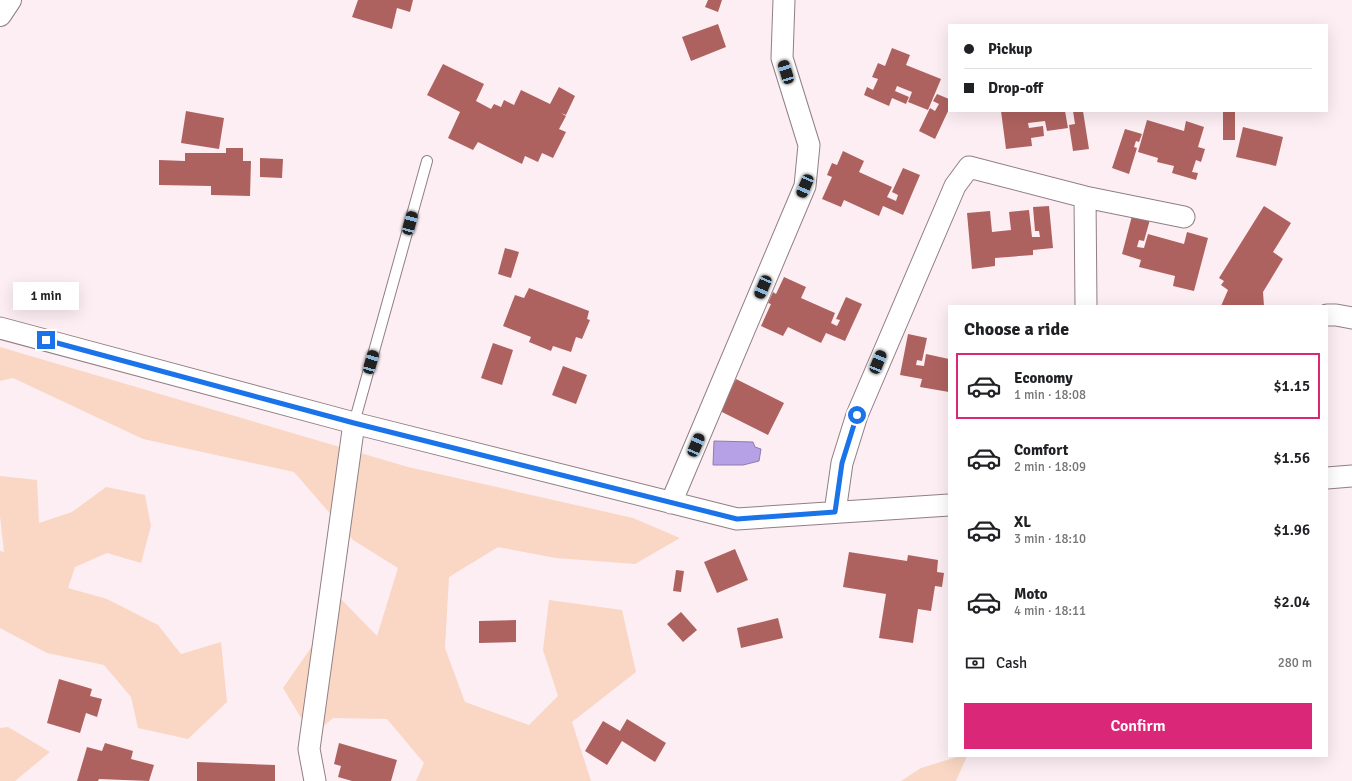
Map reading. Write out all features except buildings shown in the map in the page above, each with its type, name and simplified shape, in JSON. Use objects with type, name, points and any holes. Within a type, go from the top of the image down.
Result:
[{"type":"main road","points":[[0,15],[10,0]]},
{"type":"street","points":[[671,502],[805,186],[809,145],[782,58],[784,0]]},
{"type":"street","points":[[835,512],[842,463],[857,415],[955,186],[969,166],[1085,197],[1184,217]]},
{"type":"street","points":[[1085,197],[1086,305]]},
{"type":"street","points":[[1328,315],[1352,318]]},
{"type":"street","points":[[0,328],[354,423],[737,519],[948,505]]},
{"type":"street","points":[[315,781],[309,750],[354,423]]},
{"type":"street","points":[[1328,478],[1352,476]]},
{"type":"lane","points":[[354,423],[426,161]]},
{"type":"shaded area","points":[[0,347],[408,467],[633,518],[680,538],[635,564],[556,558],[498,547],[449,577],[445,648],[465,702],[529,725],[558,696],[543,650],[549,600],[622,610],[636,672],[572,722],[591,781],[416,781],[424,763],[387,719],[333,718],[312,736],[283,688],[310,649],[341,599],[377,636],[398,568],[353,540],[294,472],[143,439],[13,378],[0,381]]},
{"type":"shaded area","points":[[714,441],[753,442],[755,447],[761,449],[759,461],[743,465],[713,465]]},
{"type":"shaded area","points":[[0,476],[37,480],[39,523],[72,512],[106,487],[145,495],[151,526],[141,563],[107,553],[75,567],[68,588],[107,599],[158,625],[181,654],[221,642],[227,702],[188,739],[138,728],[131,697],[104,665],[47,653],[0,628],[0,551],[4,552],[0,516]]},
{"type":"shaded area","points":[[8,727],[50,752],[15,781],[0,781],[0,728]]},
{"type":"shaded area","points":[[957,757],[967,757],[956,781],[901,781],[921,768]]},
{"type":"route","points":[[46,340],[354,423],[737,519],[835,512],[842,463],[857,415]]}]
